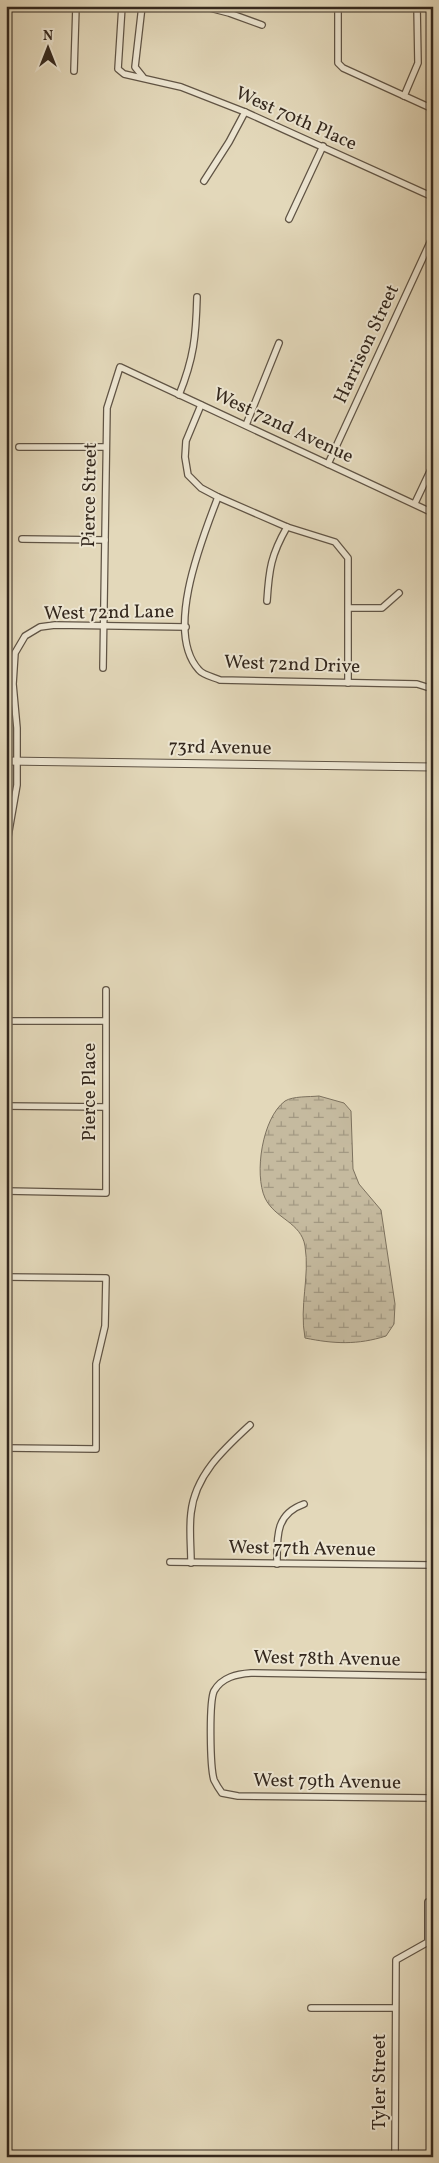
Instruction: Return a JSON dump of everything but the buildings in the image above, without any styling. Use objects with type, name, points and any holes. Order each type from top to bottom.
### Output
[{"type":"street","points":[[74,71],[76,6]]},
{"type":"street","name":"West 70th Place","points":[[122,6],[118,69],[124,74],[181,87],[245,112],[433,197]]},
{"type":"street","points":[[142,6],[135,67],[143,77]]},
{"type":"street","points":[[202,6],[229,12],[262,25]]},
{"type":"street","points":[[338,6],[338,63],[343,68],[433,109]]},
{"type":"street","points":[[404,96],[418,64],[417,6]]},
{"type":"street","points":[[204,181],[229,142],[245,112]]},
{"type":"street","points":[[289,219],[323,146]]},
{"type":"street","name":"Harrison Street","points":[[328,464],[433,236]]},
{"type":"street","points":[[179,395],[191,366],[196,342],[197,297]]},
{"type":"street","points":[[246,425],[280,343]]},
{"type":"street","name":"West 72nd Avenue","points":[[120,367],[433,513]]},
{"type":"street","name":"Pierce Street","points":[[103,668],[107,408],[113,383],[120,367]]},
{"type":"street","points":[[201,405],[186,441],[185,456],[188,475],[201,488],[218,497],[287,527],[335,542],[348,558],[348,683]]},
{"type":"street","points":[[19,447],[106,447]]},
{"type":"street","points":[[415,503],[433,464]]},
{"type":"street","name":"West 72nd Drive","points":[[218,497],[194,561],[188,587],[186,627],[188,654],[200,672],[220,680],[417,684],[433,689]]},
{"type":"street","points":[[267,601],[269,573],[275,548],[287,527]]},
{"type":"street","points":[[22,539],[105,540]]},
{"type":"street","points":[[349,608],[382,608],[399,593]]},
{"type":"street","name":"West 72nd Lane","points":[[17,761],[12,684],[15,653],[25,636],[40,627],[186,627]]},
{"type":"street","name":"73rd Avenue","points":[[6,761],[433,767]]},
{"type":"street","points":[[6,848],[9,818],[17,793],[17,761]]},
{"type":"street","name":"Pierce Place","points":[[6,1192],[106,1192],[104,1021],[106,990]]},
{"type":"street","points":[[6,1020],[104,1021]]},
{"type":"street","points":[[6,1106],[105,1107]]},
{"type":"street","points":[[6,1277],[106,1278],[106,1326],[96,1364],[96,1449],[6,1448]]},
{"type":"street","points":[[191,1563],[191,1512],[198,1488],[220,1452],[250,1425]]},
{"type":"street","points":[[277,1564],[278,1534],[282,1520],[290,1509],[304,1504]]},
{"type":"street","name":"West 77th Avenue","points":[[170,1562],[433,1565]]},
{"type":"street","name":"West 78th Avenue","points":[[222,1793],[214,1780],[211,1759],[214,1692],[223,1681],[234,1675],[251,1673],[433,1676]]},
{"type":"street","name":"West 79th Avenue","points":[[222,1793],[238,1796],[433,1798]]},
{"type":"street","name":"Tyler Street","points":[[395,2157],[396,1960],[428,1942],[428,1902]]},
{"type":"street","points":[[311,2008],[395,2008]]},
{"type":"green space","points":[[319,1096],[344,1103],[351,1111],[353,1169],[359,1184],[381,1210],[395,1304],[394,1324],[386,1336],[376,1339],[346,1343],[305,1338],[303,1314],[306,1258],[303,1238],[293,1226],[269,1205],[262,1188],[260,1161],[262,1147],[271,1120],[277,1109],[288,1099]]}]
